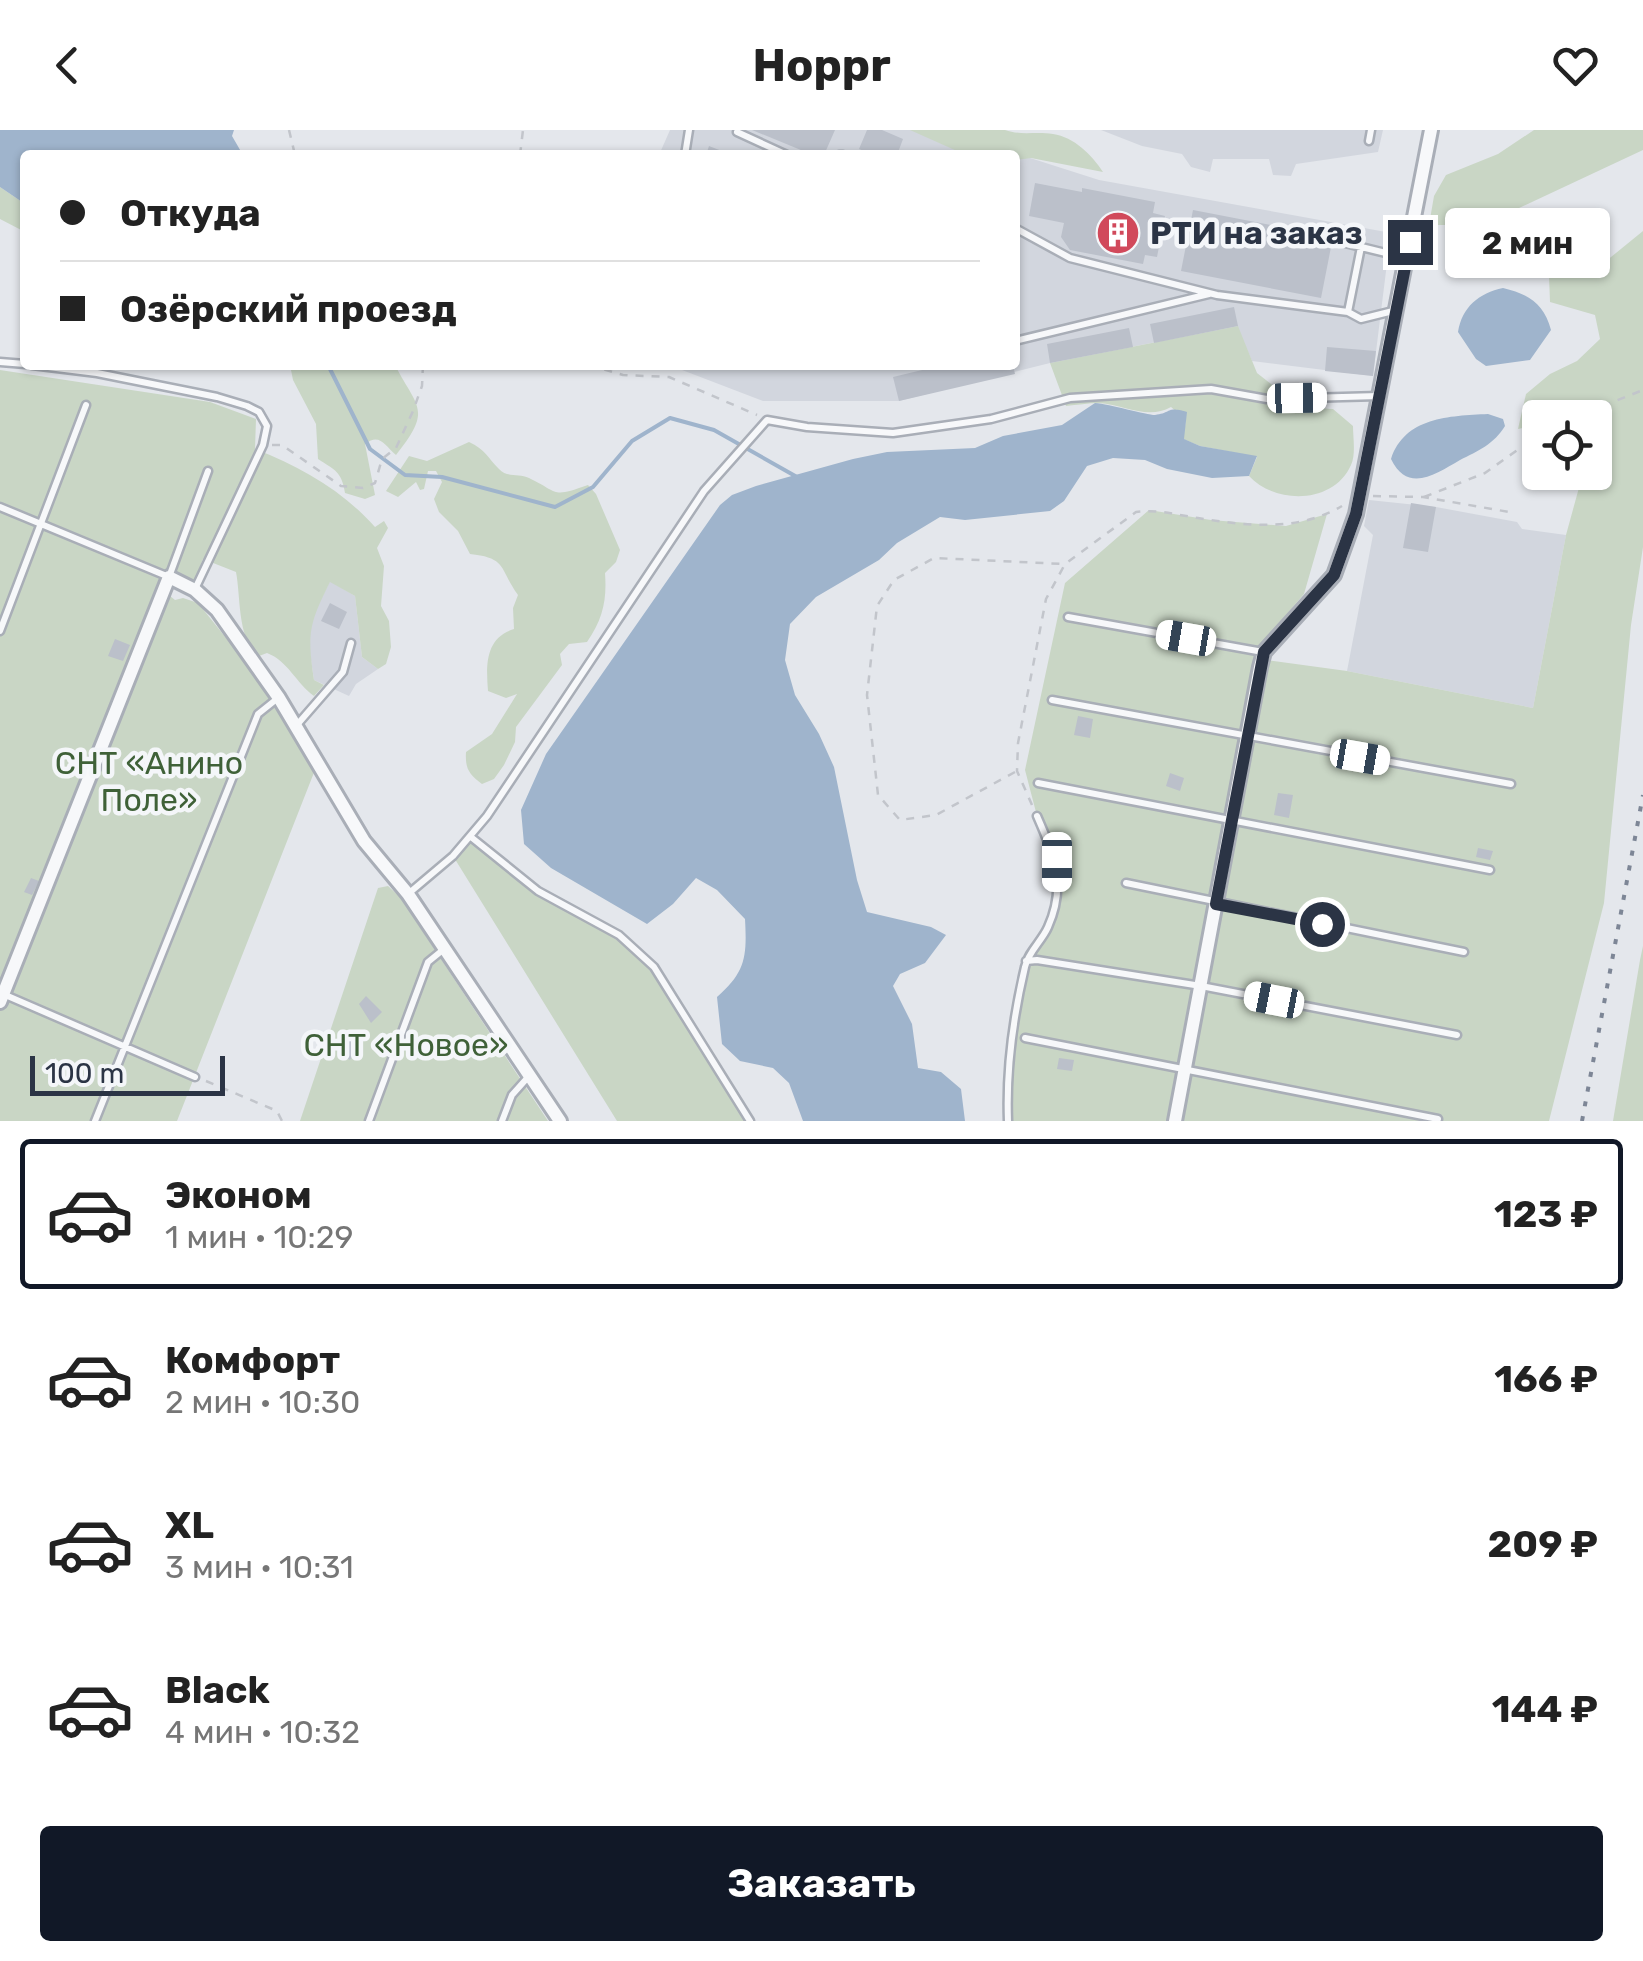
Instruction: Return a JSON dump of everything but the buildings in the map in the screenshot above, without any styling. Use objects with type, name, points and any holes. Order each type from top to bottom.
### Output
[{"type":"street","points":[[1175,1121],[1264,652],[1334,575],[1356,514],[1431,130]]},
{"type":"street","points":[[1,996],[169,577],[195,590],[216,610],[279,698],[364,841],[408,894],[560,1121]]},
{"type":"lane","points":[[1369,140],[1371,130]]},
{"type":"lane","points":[[737,132],[777,150]]},
{"type":"lane","points":[[1020,231],[1070,258],[1211,293],[1348,312],[1361,319],[1397,310]]},
{"type":"lane","points":[[1345,243],[1407,258]]},
{"type":"lane","points":[[1348,312],[1360,246]]},
{"type":"lane","points":[[1020,340],[1211,293]]},
{"type":"lane","points":[[72,370],[248,406],[258,412],[267,426],[263,445],[195,590]]},
{"type":"lane","points":[[408,894],[471,836],[602,649],[704,491],[767,420],[806,428],[893,433],[992,419],[1070,398],[1210,389],[1267,398],[1380,396]]},
{"type":"lane","points":[[0,632],[86,405]]},
{"type":"lane","points":[[0,507],[169,577],[208,472]]},
{"type":"lane","points":[[1068,617],[1264,652]]},
{"type":"lane","points":[[296,726],[344,672],[350,643]]},
{"type":"lane","points":[[96,1121],[258,714],[279,698]]},
{"type":"lane","points":[[1052,700],[1510,784]]},
{"type":"lane","points":[[1038,783],[1490,870]]},
{"type":"lane","points":[[1008,1121],[1006,1072],[1026,961],[1048,928],[1057,898],[1057,862],[1037,816]]},
{"type":"lane","points":[[471,836],[538,891],[620,935],[654,968],[750,1121]]},
{"type":"lane","points":[[1126,884],[1464,952]]},
{"type":"lane","points":[[369,1121],[428,962],[444,948]]},
{"type":"lane","points":[[1026,961],[1201,986],[1457,1035]]},
{"type":"lane","points":[[1,996],[195,1077]]},
{"type":"lane","points":[[1025,1038],[1438,1119]]},
{"type":"lane","points":[[502,1121],[512,1095],[530,1075]]},
{"type":"path","points":[[263,445],[282,445],[341,486],[363,488],[375,484],[382,459],[396,448],[413,411],[423,370]]},
{"type":"path","points":[[608,370],[669,377],[767,420]]},
{"type":"path","points":[[1612,403],[1643,390]]},
{"type":"path","points":[[1423,498],[1485,473],[1522,447]]},
{"type":"path","points":[[1037,816],[1017,772],[1018,742],[1046,599],[1065,564],[1136,512],[1149,510],[1286,526],[1327,514],[1360,496],[1423,498],[1515,514]]},
{"type":"path","points":[[1017,772],[936,816],[900,820],[878,795],[867,696],[877,606],[894,580],[934,558],[1065,564]]},
{"type":"path","points":[[195,1077],[277,1111],[282,1121]]},
{"type":"shaded area","points":[[670,130],[942,130],[1005,150],[661,150]]},
{"type":"shaded area","points":[[1101,130],[1383,130],[1378,152],[1296,164],[1291,176],[1273,175],[1269,159],[1213,159],[1210,172],[1191,167],[1182,154],[1142,146]]},
{"type":"shaded area","points":[[1020,155],[1099,180],[1386,232],[1389,247],[1373,376],[1252,361],[1237,326],[1050,363],[899,401],[763,401],[682,370],[1020,370]]},
{"type":"shaded area","points":[[1369,500],[1436,507],[1517,522],[1522,529],[1566,535],[1533,708],[1347,671],[1373,535],[1364,526]]},
{"type":"shaded area","points":[[330,581],[355,596],[362,657],[378,669],[356,684],[349,696],[314,680],[308,640],[312,618]]},
{"type":"green space","points":[[910,130],[1053,134],[1082,148],[1103,172],[1031,158],[1020,159],[1020,150],[955,150]]},
{"type":"green space","points":[[1534,130],[1643,130],[1643,150],[1474,225],[1429,225],[1434,196],[1446,175],[1498,154]]},
{"type":"green space","points":[[0,187],[20,201],[20,229],[0,219]]},
{"type":"green space","points":[[1643,231],[1643,547],[1631,625],[1604,903],[1549,1121],[1008,1121],[1006,1072],[1026,961],[1048,928],[1057,897],[1057,862],[1037,816],[1025,770],[1065,583],[1149,510],[1286,526],[1327,514],[1304,594],[1255,651],[1266,660],[1347,671],[1533,708],[1578,490],[1612,490],[1612,400],[1525,400],[1526,394],[1550,374],[1577,361],[1600,339],[1595,315],[1550,302],[1549,276],[1600,266]]},
{"type":"green space","points":[[1238,326],[1257,373],[1300,407],[1333,409],[1353,426],[1353,461],[1332,487],[1304,496],[1274,492],[1249,476],[1257,457],[1183,439],[1186,420],[1171,407],[1154,412],[1099,403],[1066,406],[1050,363]]},
{"type":"green space","points":[[0,370],[210,402],[256,419],[255,449],[320,481],[375,527],[384,521],[388,528],[377,548],[384,566],[381,606],[389,621],[391,647],[386,664],[378,669],[362,657],[355,596],[330,582],[312,629],[314,680],[324,685],[314,696],[281,661],[267,653],[259,656],[252,649],[243,629],[236,572],[203,559],[194,582],[0,502]]},
{"type":"green space","points":[[291,370],[398,370],[415,400],[418,418],[396,455],[378,440],[365,444],[375,495],[365,499],[345,493],[337,472],[318,459],[316,424]]},
{"type":"green space","points":[[469,442],[502,472],[525,477],[556,492],[588,485],[596,494],[620,550],[616,562],[605,573],[603,609],[592,634],[587,642],[569,644],[560,654],[562,665],[516,727],[515,742],[504,765],[494,779],[482,784],[469,771],[466,752],[492,734],[517,694],[506,698],[488,691],[487,672],[489,654],[497,639],[514,629],[513,608],[518,595],[501,566],[491,558],[470,554],[458,531],[439,512],[434,499],[442,482],[436,471],[428,471],[424,489],[420,490],[416,482],[398,497],[386,491],[409,456],[427,461]]},
{"type":"green space","name":"СНТ «Анино Поле»","points":[[0,512],[160,578],[159,587],[175,600],[183,598],[198,603],[271,694],[315,770],[177,1121],[0,1121]]},
{"type":"green space","points":[[471,837],[538,891],[619,935],[654,967],[750,1121],[617,1121],[453,856]]},
{"type":"green space","name":"СНТ «Новое»","points":[[388,886],[400,897],[548,1121],[300,1121],[378,888]]},
{"type":"green space","points":[[1643,946],[1643,1121],[1613,1121],[1640,960]]},
{"type":"water","points":[[0,130],[234,130],[232,136],[240,150],[20,150],[20,201],[0,187]]},
{"type":"water","points":[[1503,288],[1534,302],[1551,330],[1530,360],[1486,366],[1476,359],[1458,332],[1463,315],[1473,302]]},
{"type":"water","points":[[1095,403],[1155,415],[1172,410],[1187,412],[1184,439],[1200,446],[1257,456],[1249,476],[1212,478],[1145,460],[1113,458],[1087,466],[1064,501],[1050,511],[965,520],[940,517],[897,543],[879,560],[816,597],[790,624],[785,660],[795,695],[834,767],[867,912],[931,927],[946,935],[925,963],[900,974],[893,986],[912,1024],[918,1068],[941,1072],[961,1089],[965,1121],[803,1121],[789,1083],[773,1068],[740,1061],[722,1044],[717,997],[743,962],[745,919],[717,890],[696,878],[673,904],[647,924],[551,868],[524,844],[521,810],[546,754],[720,505],[732,495],[887,452],[975,448],[1003,436],[1062,425]]},
{"type":"water","points":[[1488,414],[1503,419],[1505,426],[1496,438],[1432,475],[1406,476],[1391,459],[1398,445],[1418,427],[1444,418]]},
{"type":"waterway","points":[[330,370],[370,449],[405,475],[442,477],[555,507],[593,487],[632,441],[670,418],[714,430],[797,477]]},
{"type":"railway","points":[[1582,1121],[1643,795]]},
{"type":"place","name":"РТИ на заказ","points":[[1118,233]]},
{"type":"route","points":[[1322,924],[1216,904],[1264,652],[1334,575],[1356,514],[1410,242]]}]
